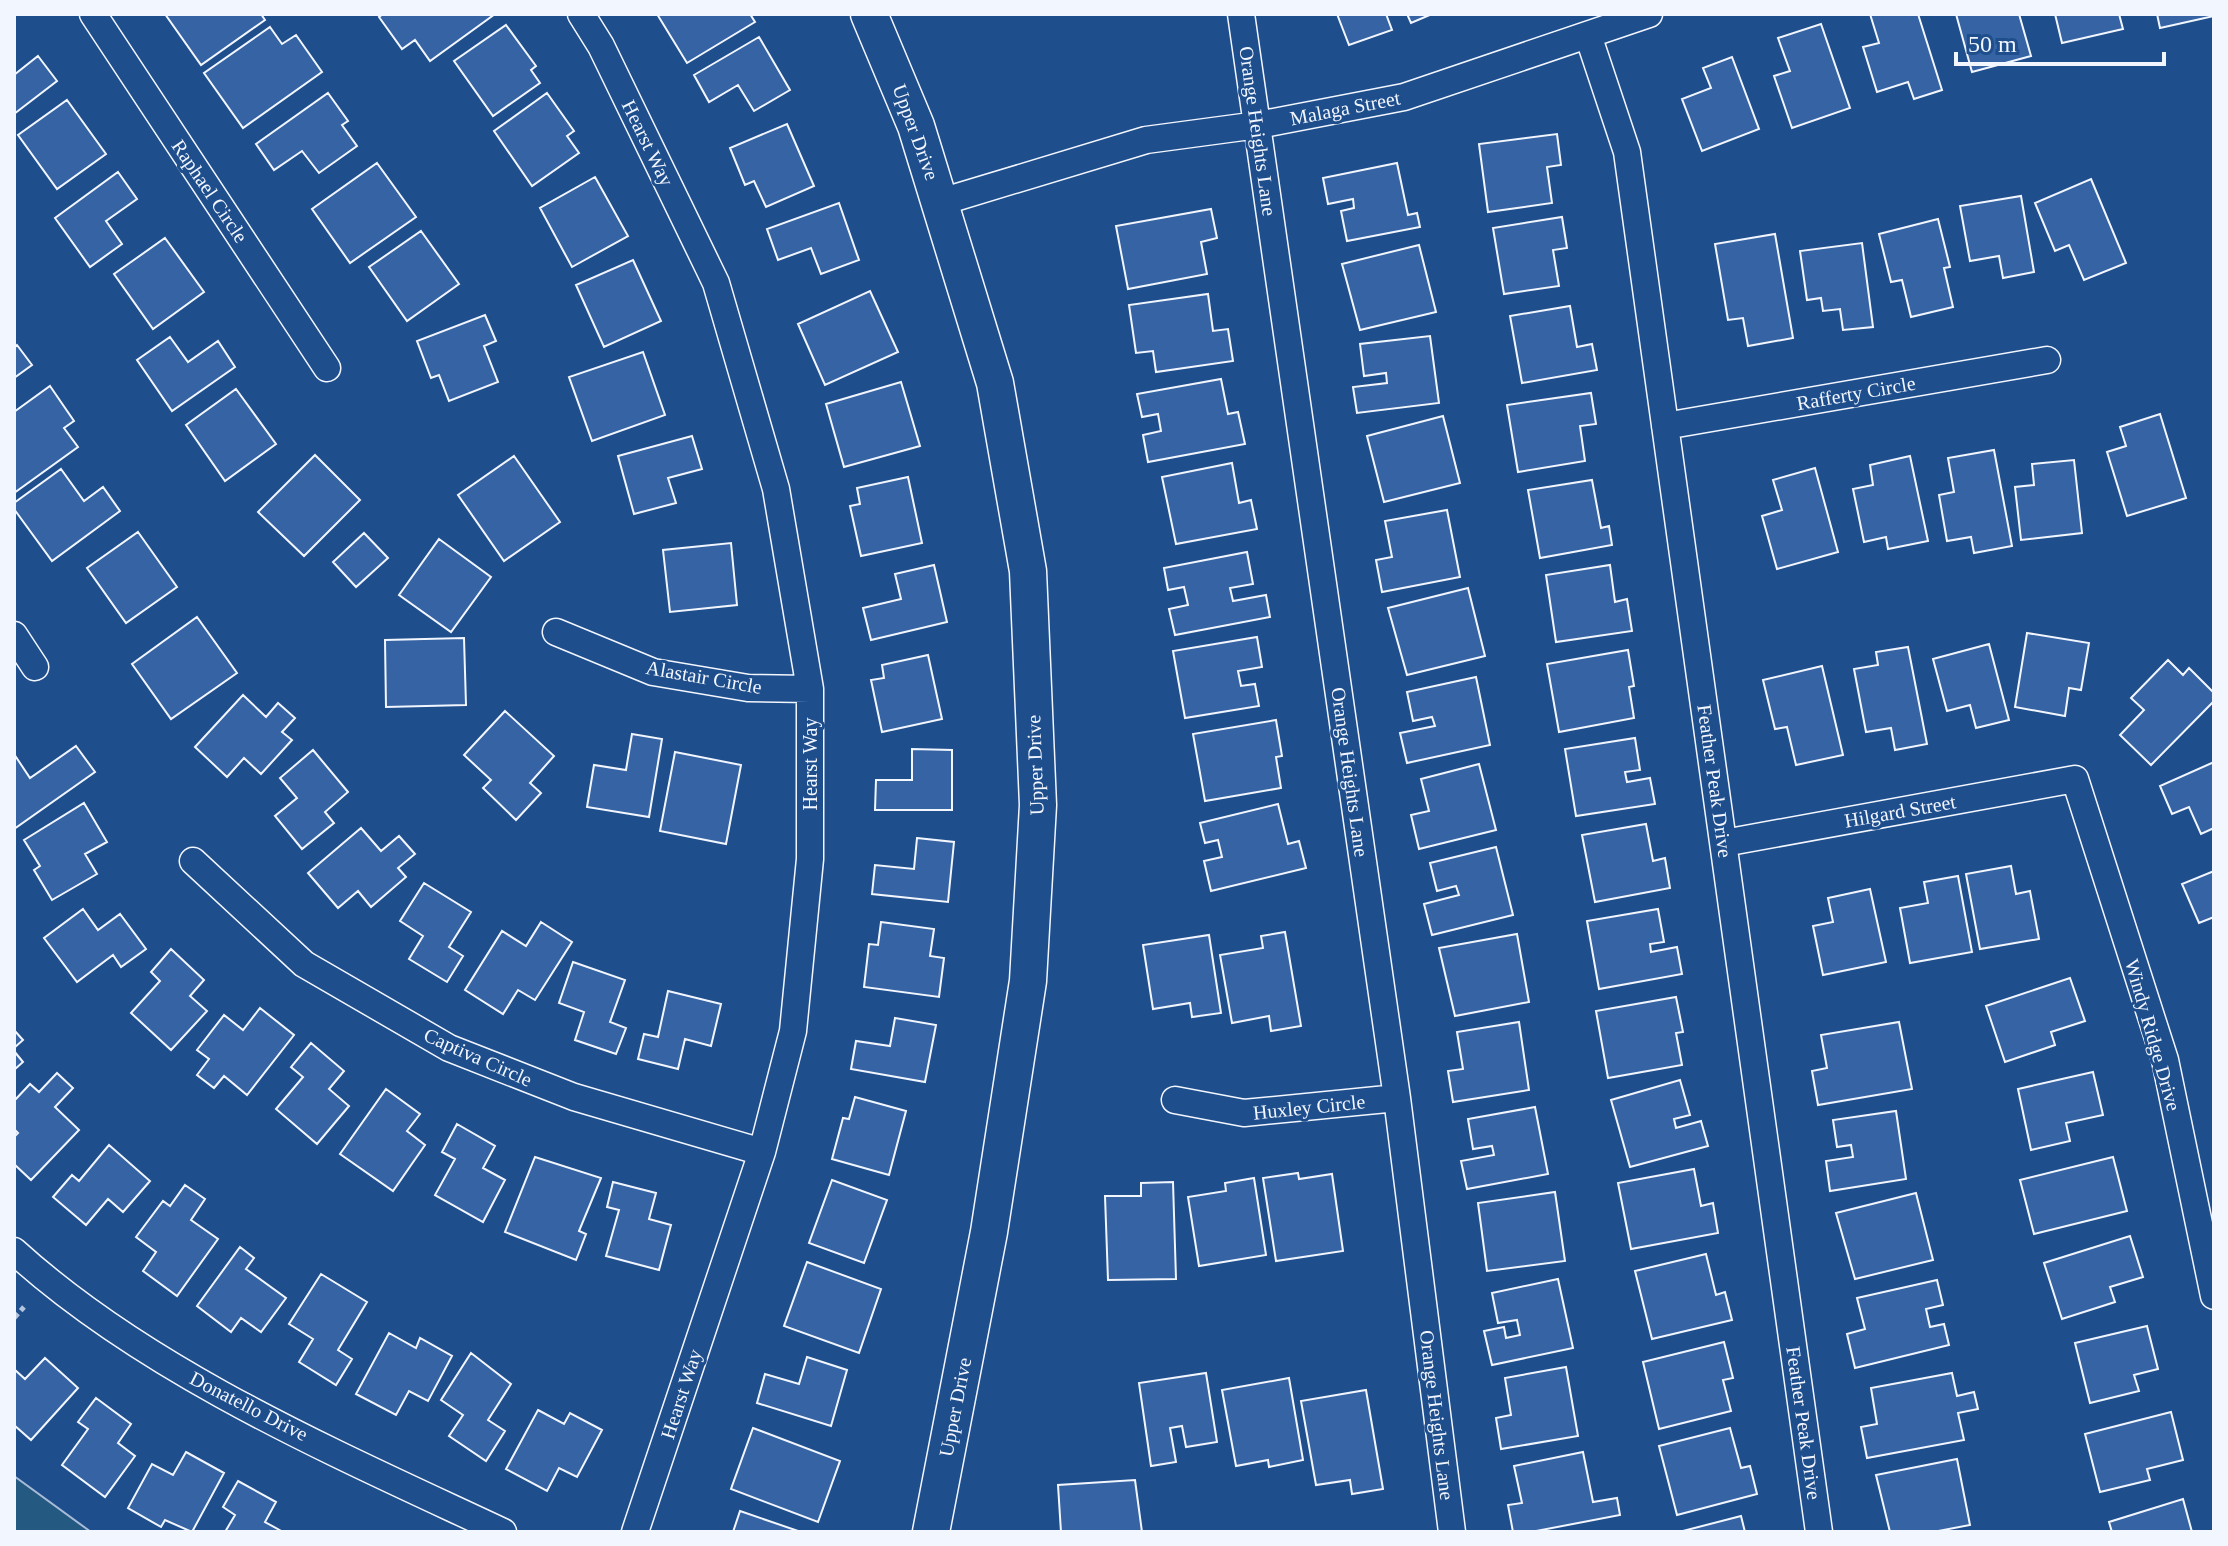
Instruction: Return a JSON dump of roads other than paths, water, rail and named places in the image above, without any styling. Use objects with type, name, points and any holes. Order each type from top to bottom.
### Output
[{"type":"main road","name":"Upper Drive","points":[[869,14],[916,126],[995,383],[1028,571],[1038,805],[1028,981],[989,1232],[931,1532]]},
{"type":"street","name":"Raphael Circle","points":[[93,14],[327,368]]},
{"type":"street","name":"Hearst Way","points":[[581,14],[601,46],[716,283],[776,489],[810,689],[810,859],[793,1031],[762,1152],[635,1532]]},
{"type":"street","name":"Orange Heights Lane","points":[[1241,14],[1397,1098],[1452,1532]]},
{"type":"street","name":"Malaga Street","points":[[941,202],[1146,140],[1258,125],[1404,97],[1649,14]]},
{"type":"street","name":"Feather Peak Drive","points":[[1588,35],[1627,152],[1819,1532]]},
{"type":"street","name":"Rafferty Circle","points":[[1665,426],[2047,360]]},
{"type":"street","name":"Alastair Circle","points":[[556,632],[653,672],[748,688],[810,689]]},
{"type":"street","points":[[14,635],[35,667]]},
{"type":"street","name":"Hilgard Street","points":[[1724,843],[2075,779]]},
{"type":"street","name":"Windy Ridge Drive","points":[[2075,779],[2165,1060],[2214,1296]]},
{"type":"street","name":"Captiva Circle","points":[[193,861],[304,964],[449,1048],[574,1097],[762,1152]]},
{"type":"street","name":"Huxley Circle","points":[[1175,1100],[1244,1113],[1397,1098]]},
{"type":"street","name":"Donatello Drive","points":[[14,1251],[48,1282],[194,1380],[503,1532]]}]
